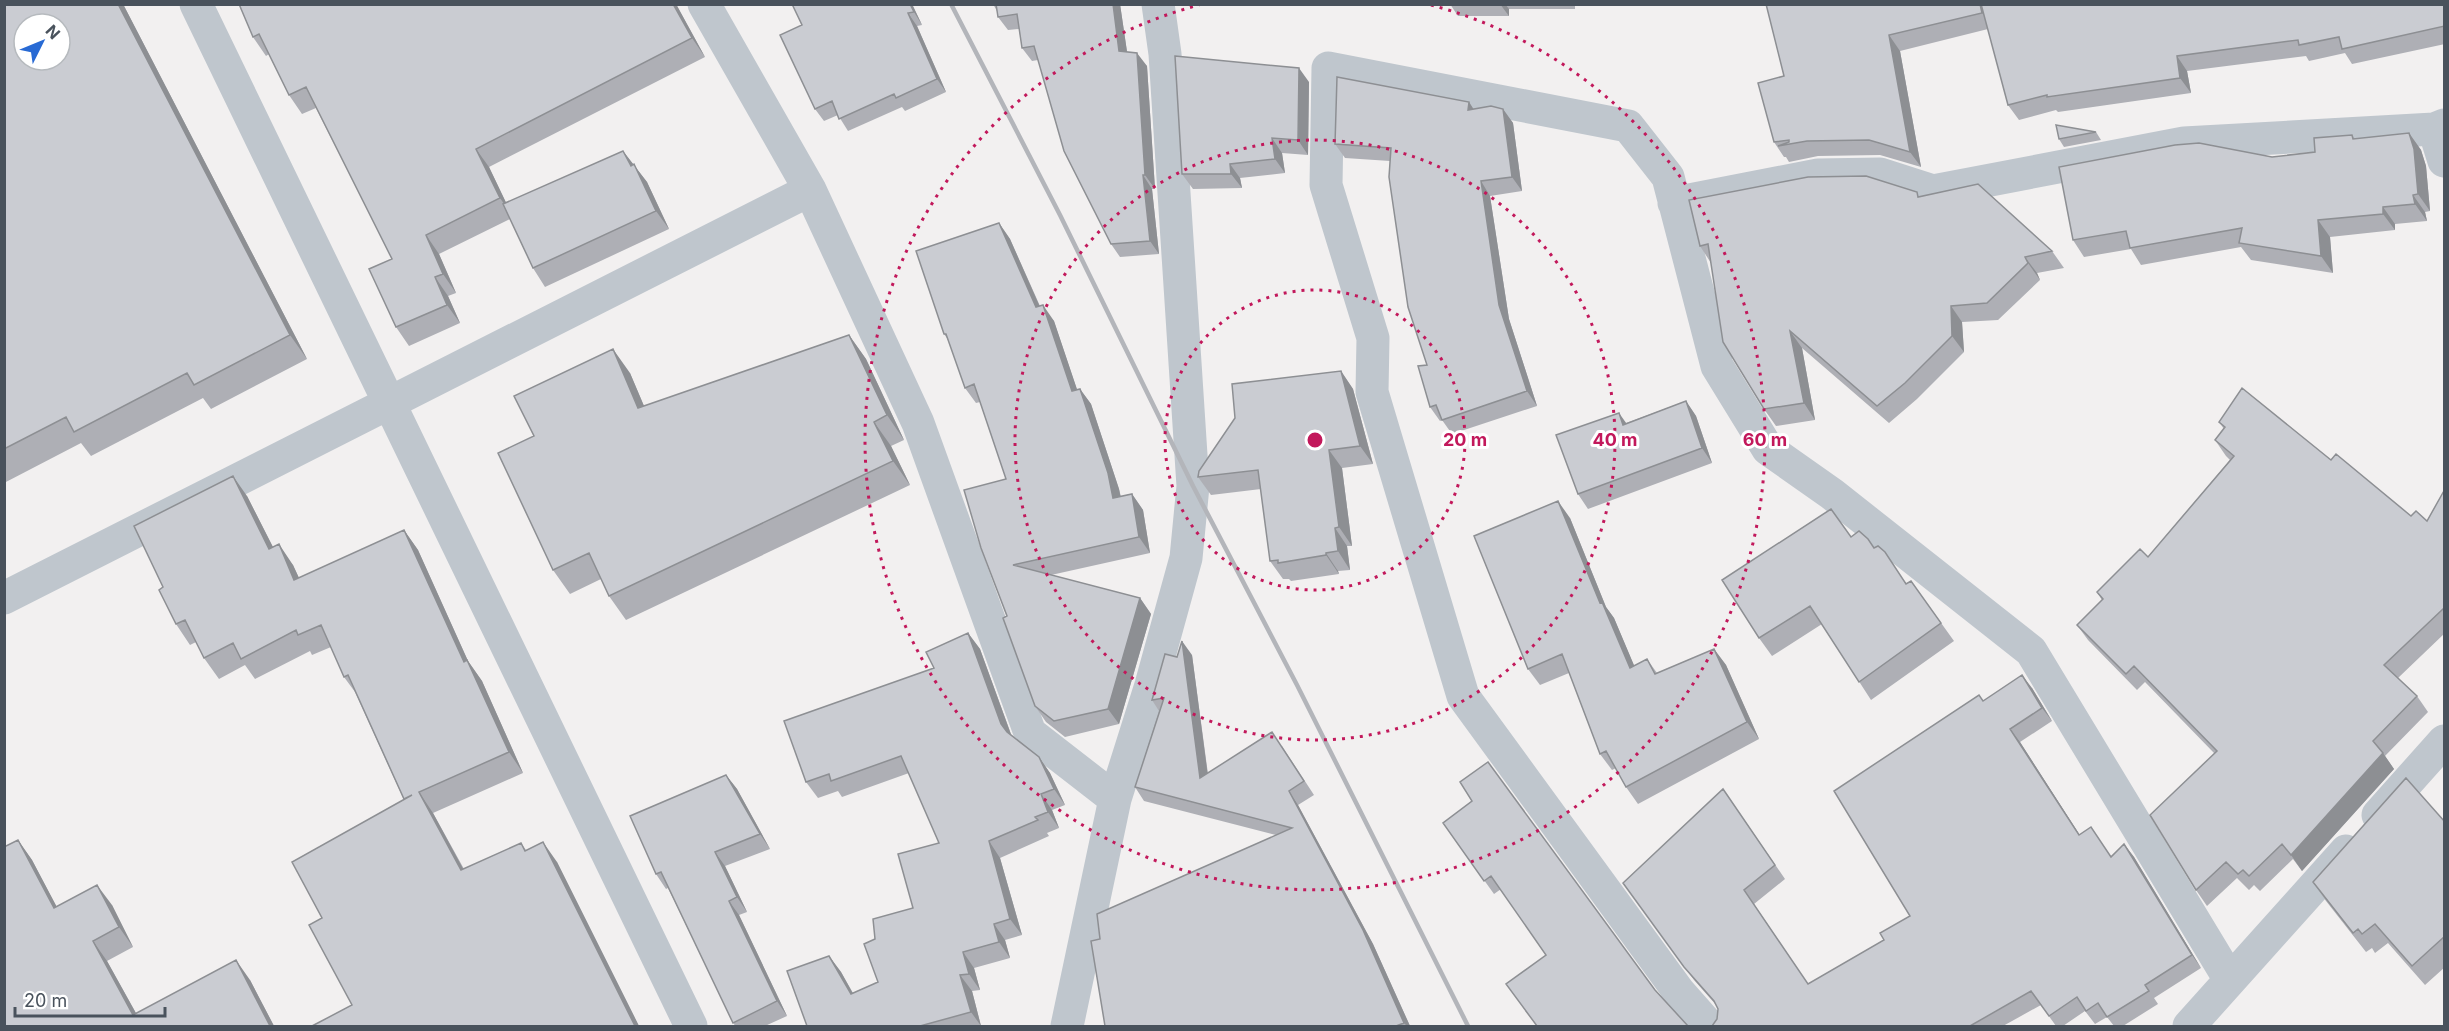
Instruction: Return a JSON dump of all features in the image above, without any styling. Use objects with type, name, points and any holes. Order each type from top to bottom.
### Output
[{"type":"street","points":[[196,4],[691,1026]]},
{"type":"street","points":[[704,4],[810,190],[918,423],[1030,734],[1115,799]]},
{"type":"street","points":[[1067,1026],[1115,799],[1151,685],[1186,558],[1193,486],[1165,54],[1158,4]]},
{"type":"street","points":[[1709,1026],[1679,992],[1463,696],[1372,392],[1373,338],[1326,185],[1328,68],[1628,126],[1668,177],[1717,366],[1768,449],[1832,494],[2031,651],[2230,980]]},
{"type":"street","points":[[1674,202],[1818,175],[1880,174],[1933,191],[2184,142],[2439,127],[2445,161]]},
{"type":"street","points":[[4,598],[810,190]]},
{"type":"street","points":[[2189,1026],[2445,741]]},
{"type":"building","points":[[4,4],[118,4],[290,335],[194,385],[187,373],[74,432],[66,417],[4,449]]},
{"type":"building","points":[[239,4],[673,4],[692,38],[476,149],[500,198],[426,235],[443,274],[435,277],[447,305],[396,327],[369,269],[392,259],[306,87],[289,95],[259,34],[253,37]]},
{"type":"building","points":[[792,4],[910,4],[914,12],[908,13],[937,79],[896,98],[894,94],[839,119],[832,101],[815,109],[780,35],[802,25]]},
{"type":"building","points":[[996,4],[1113,4],[1119,51],[1137,53],[1145,175],[1143,175],[1150,241],[1111,244],[1064,151],[1034,46],[1022,48],[1017,14],[998,17]]},
{"type":"building","points":[[1766,4],[1980,4],[1982,13],[1889,35],[1910,152],[1869,140],[1807,141],[1778,146],[1789,140],[1774,142],[1758,83],[1784,76]]},
{"type":"building","points":[[1981,4],[2445,4],[2445,26],[2342,49],[2339,37],[2299,45],[2298,40],[2177,56],[2180,78],[2047,97],[2047,95],[2008,105]]},
{"type":"building","points":[[1175,56],[1299,68],[1298,140],[1272,138],[1275,159],[1230,164],[1231,174],[1182,174]]},
{"type":"building","points":[[1337,77],[1469,102],[1468,110],[1491,106],[1503,109],[1512,177],[1481,181],[1499,305],[1527,391],[1442,420],[1436,405],[1430,407],[1418,366],[1427,365],[1408,307],[1389,177],[1391,148],[1335,144]]},
{"type":"building","points":[[2056,125],[2096,132],[2059,139]]},
{"type":"building","points":[[2409,133],[2414,149],[2418,194],[2413,195],[2415,204],[2383,207],[2383,214],[2318,220],[2321,256],[2239,243],[2242,228],[2130,248],[2126,231],[2073,240],[2059,167],[2175,145],[2199,143],[2272,157],[2315,152],[2314,138],[2352,135],[2353,139]]},
{"type":"building","points":[[623,151],[631,166],[634,164],[656,211],[533,268],[503,204]]},
{"type":"building","points":[[1866,176],[1917,192],[1918,197],[1978,184],[2052,251],[2025,257],[2028,263],[1987,303],[1951,306],[1952,336],[1905,383],[1877,406],[1790,331],[1804,403],[1764,409],[1723,342],[1708,244],[1700,246],[1689,200],[1808,177]]},
{"type":"building","points":[[999,223],[1036,307],[1043,305],[1072,391],[1080,389],[1108,473],[1113,498],[1132,494],[1139,537],[1013,565],[1140,598],[1108,709],[1054,721],[1035,706],[1003,618],[1007,616],[981,548],[964,490],[1006,479],[974,384],[965,388],[916,251]]},
{"type":"building","points":[[849,335],[887,415],[874,422],[893,461],[609,596],[589,553],[553,570],[498,453],[534,436],[514,396],[613,349],[638,408]]},
{"type":"building","points":[[1341,371],[1360,446],[1329,450],[1339,527],[1335,528],[1338,551],[1278,563],[1278,560],[1270,561],[1258,470],[1198,477],[1199,471],[1235,418],[1232,384]]},
{"type":"building","points":[[2242,388],[2331,460],[2336,454],[2411,516],[2416,511],[2427,521],[2445,489],[2445,609],[2384,665],[2417,696],[2373,741],[2383,753],[2291,855],[2282,844],[2249,876],[2243,870],[2238,874],[2226,862],[2196,890],[2150,815],[2217,751],[2134,666],[2126,674],[2077,625],[2103,599],[2097,592],[2140,549],[2148,557],[2234,456],[2215,440],[2225,427],[2219,422]]},
{"type":"building","points":[[1686,401],[1702,448],[1578,494],[1556,435],[1619,413],[1623,425]]},
{"type":"building","points":[[233,476],[269,549],[279,544],[294,580],[404,530],[464,662],[467,660],[509,752],[419,792],[461,870],[521,843],[525,851],[543,842],[635,1026],[312,1026],[352,1005],[309,925],[322,918],[292,862],[412,795],[404,799],[348,675],[344,677],[321,625],[298,635],[296,630],[241,659],[233,643],[204,658],[185,620],[176,624],[159,590],[163,587],[134,526]]},
{"type":"building","points":[[1558,501],[1600,603],[1602,602],[1630,668],[1647,659],[1655,674],[1714,649],[1747,722],[1626,787],[1606,751],[1600,754],[1562,654],[1528,669],[1474,536]]},
{"type":"building","points":[[1831,509],[1851,537],[1859,531],[1874,548],[1878,546],[1885,552],[1906,584],[1911,581],[1941,623],[1859,682],[1810,606],[1759,638],[1722,580]]},
{"type":"building","points":[[968,633],[1001,724],[1007,732],[1039,757],[1054,789],[1041,794],[1048,812],[1035,817],[1038,820],[989,841],[1010,919],[994,924],[999,942],[963,952],[969,974],[960,975],[971,1012],[920,1026],[807,1026],[787,971],[829,956],[851,994],[878,982],[864,944],[875,939],[873,919],[913,908],[898,854],[939,843],[901,756],[831,781],[829,774],[806,782],[784,721],[934,668],[926,652]]},
{"type":"building","points":[[1182,641],[1200,778],[1272,732],[1304,781],[1289,791],[1363,930],[1404,1023],[1396,1026],[1105,1026],[1091,941],[1100,939],[1097,914],[1292,828],[1135,787],[1164,698],[1152,700],[1165,654],[1177,657]]},
{"type":"building","points":[[2022,675],[2042,708],[2010,729],[2079,835],[2091,827],[2111,857],[2124,844],[2192,955],[2145,985],[2149,991],[2107,1017],[2098,1003],[2086,1011],[2077,997],[2049,1016],[2031,991],[1970,1026],[1712,1026],[1717,1019],[1718,1009],[1714,1001],[1684,967],[1623,883],[1723,789],[1775,865],[1744,890],[1808,984],[1884,940],[1880,933],[1910,916],[1834,791],[1979,695],[1983,701]]},
{"type":"building","points":[[1488,762],[1655,990],[1688,1026],[1537,1026],[1506,984],[1546,955],[1491,876],[1484,881],[1443,823],[1472,801],[1460,782]]},
{"type":"building","points":[[726,775],[760,834],[715,852],[737,897],[729,901],[777,1001],[733,1023],[661,872],[656,874],[630,816]]},
{"type":"building","points":[[2406,778],[2445,822],[2445,936],[2412,966],[2375,924],[2362,934],[2358,929],[2353,933],[2313,882]]},
{"type":"building","points":[[18,840],[54,908],[97,885],[119,927],[93,941],[133,1015],[236,960],[270,1026],[4,1026],[4,847]]},
{"type":"railway","points":[[951,4],[1060,215],[1193,486],[1297,685],[1468,1026]]}]
